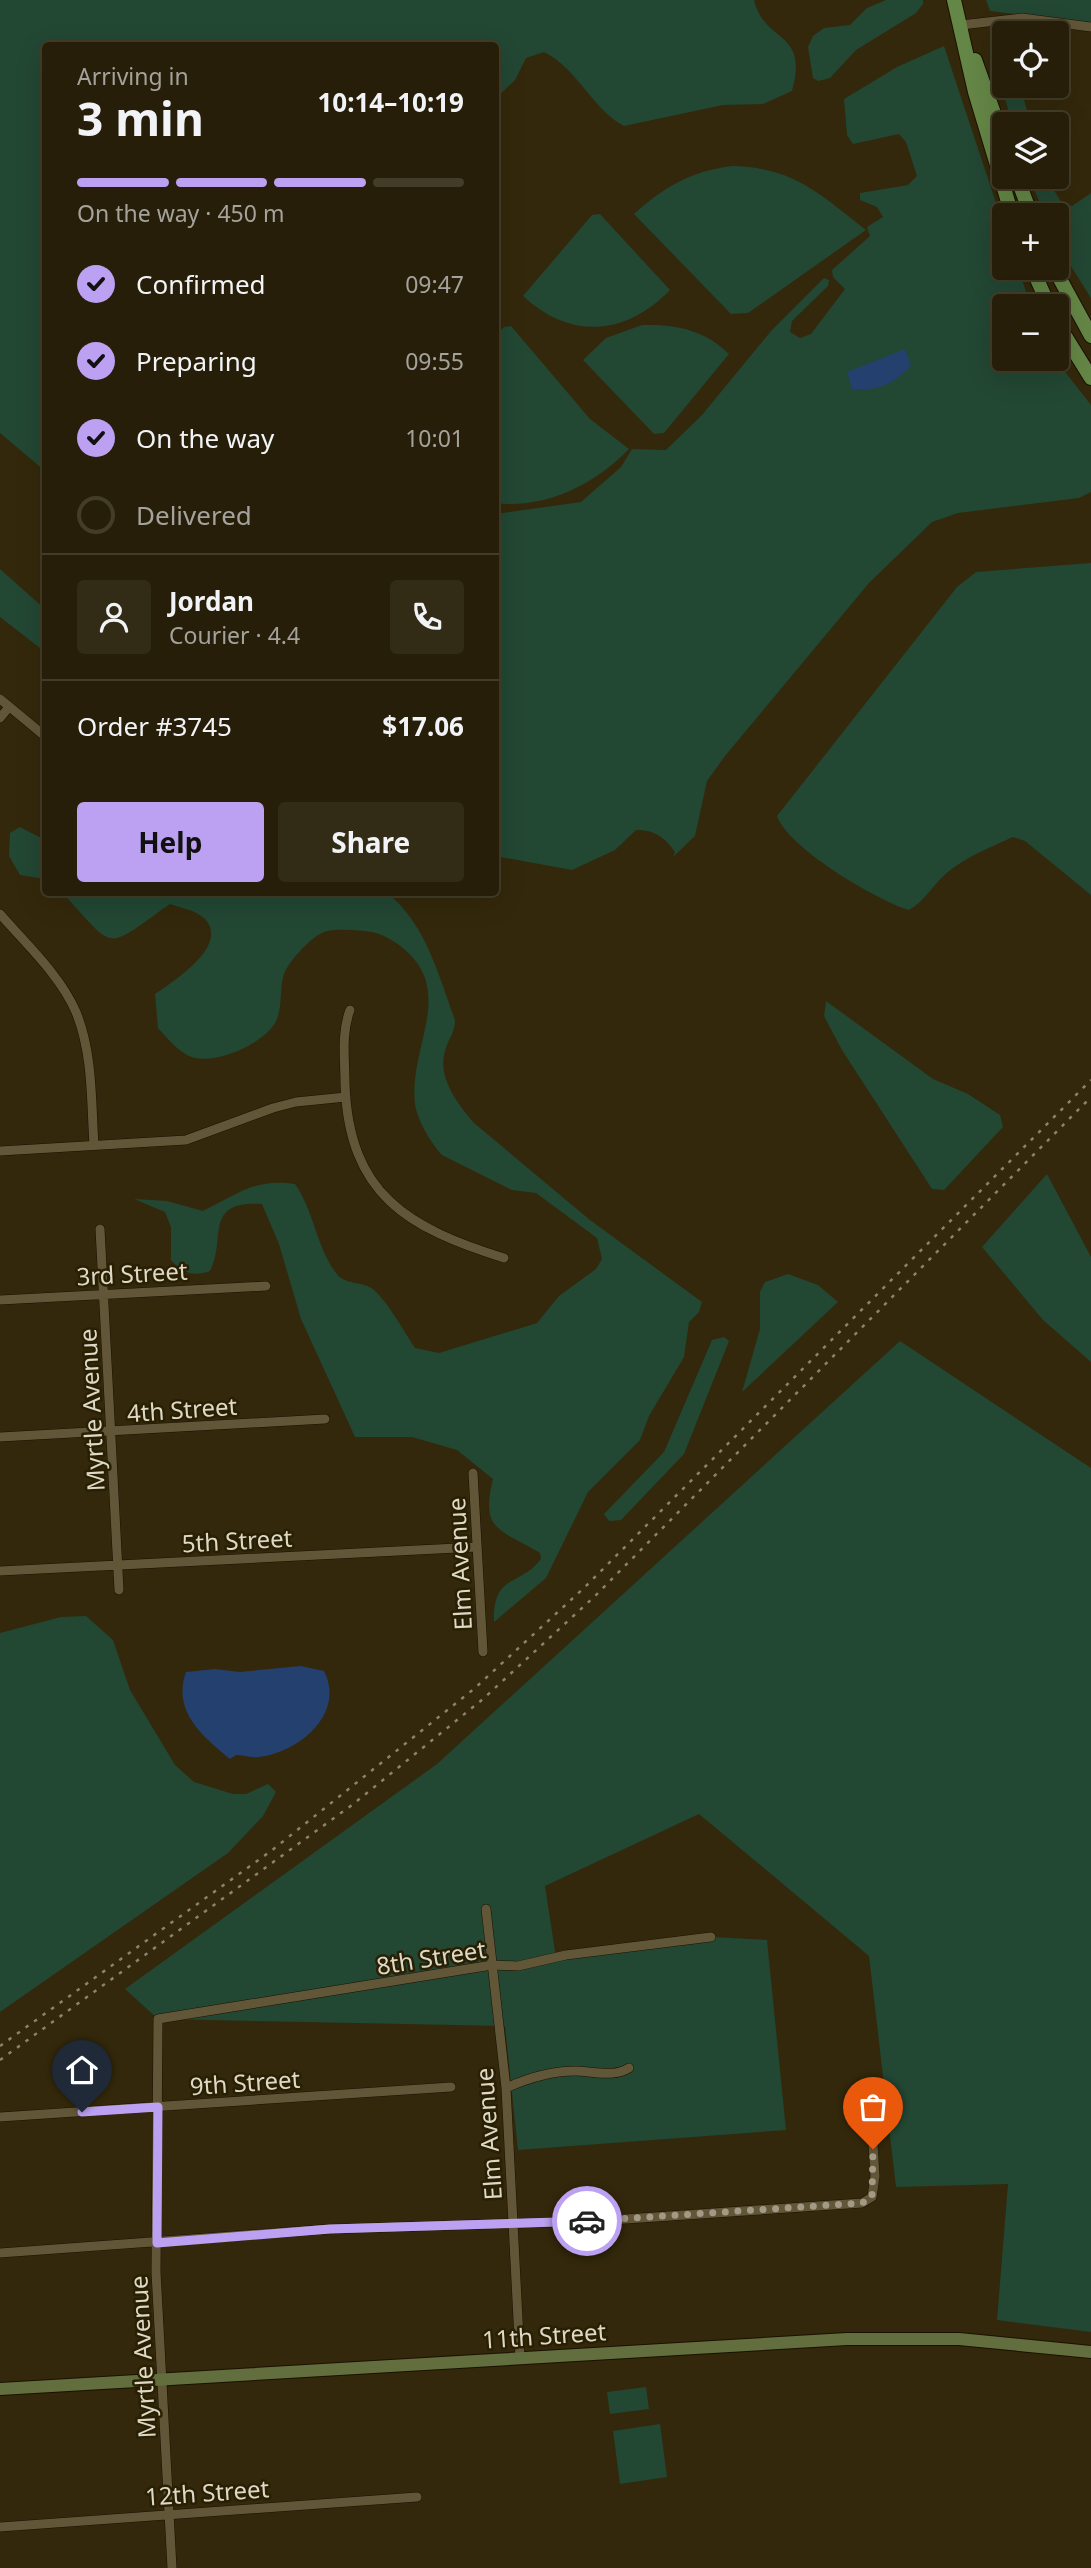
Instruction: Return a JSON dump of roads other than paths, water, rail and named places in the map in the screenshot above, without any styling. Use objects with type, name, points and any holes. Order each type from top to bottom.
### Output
[{"type":"main road","points":[[954,0],[975,92],[1008,203]]},
{"type":"main road","points":[[961,26],[993,112]]},
{"type":"main road","points":[[1061,280],[1091,335]]},
{"type":"main road","points":[[1069,342],[1091,378]]},
{"type":"main road","name":"11th Street","points":[[0,2389],[783,2342],[892,2338],[985,2341],[1091,2351]]},
{"type":"street","points":[[961,26],[1022,18],[1091,27]]},
{"type":"street","points":[[0,699],[42,734]]},
{"type":"street","points":[[0,718],[9,707]]},
{"type":"street","points":[[0,914],[41,961],[75,1010],[89,1057],[94,1145]]},
{"type":"street","points":[[350,1010],[344,1028],[346,1097],[356,1151],[368,1175],[384,1198],[419,1226],[504,1258]]},
{"type":"street","points":[[0,1152],[186,1140],[272,1108],[296,1102],[346,1097]]},
{"type":"street","name":"Myrtle Avenue","points":[[100,1229],[119,1590]]},
{"type":"street","name":"3rd Street","points":[[0,1300],[266,1286]]},
{"type":"street","name":"4th Street","points":[[0,1437],[111,1433],[325,1419]]},
{"type":"street","name":"Elm Avenue","points":[[473,1473],[483,1652]]},
{"type":"street","name":"5th Street","points":[[0,1572],[477,1547]]},
{"type":"street","name":"Elm Avenue","points":[[486,1909],[506,2088],[520,2358]]},
{"type":"street","name":"8th Street","points":[[158,2019],[492,1965],[519,1966],[566,1955],[711,1937]]},
{"type":"street","name":"Myrtle Avenue","points":[[158,2019],[157,2243],[161,2379],[172,2568]]},
{"type":"street","points":[[506,2088],[543,2075],[574,2071],[620,2074],[629,2068]]},
{"type":"street","name":"9th Street","points":[[0,2117],[451,2087]]},
{"type":"street","points":[[0,2253],[330,2229],[514,2224],[843,2207],[862,2203],[872,2197],[875,2176],[870,2096]]},
{"type":"street","name":"12th Street","points":[[0,2527],[417,2497]]},
{"type":"water","points":[[905,349],[911,366],[897,378],[877,388],[852,389],[847,372]]},
{"type":"water","points":[[301,1666],[324,1671],[329,1687],[329,1702],[314,1729],[288,1748],[273,1754],[255,1757],[236,1755],[230,1759],[200,1732],[186,1711],[183,1686],[186,1672],[215,1669],[240,1672]]},
{"type":"railway","points":[[0,2046],[271,1851],[475,1688],[585,1587],[1091,1080]]},
{"type":"railway","points":[[0,2060],[352,1805],[483,1699],[594,1597],[1091,1097]]}]
